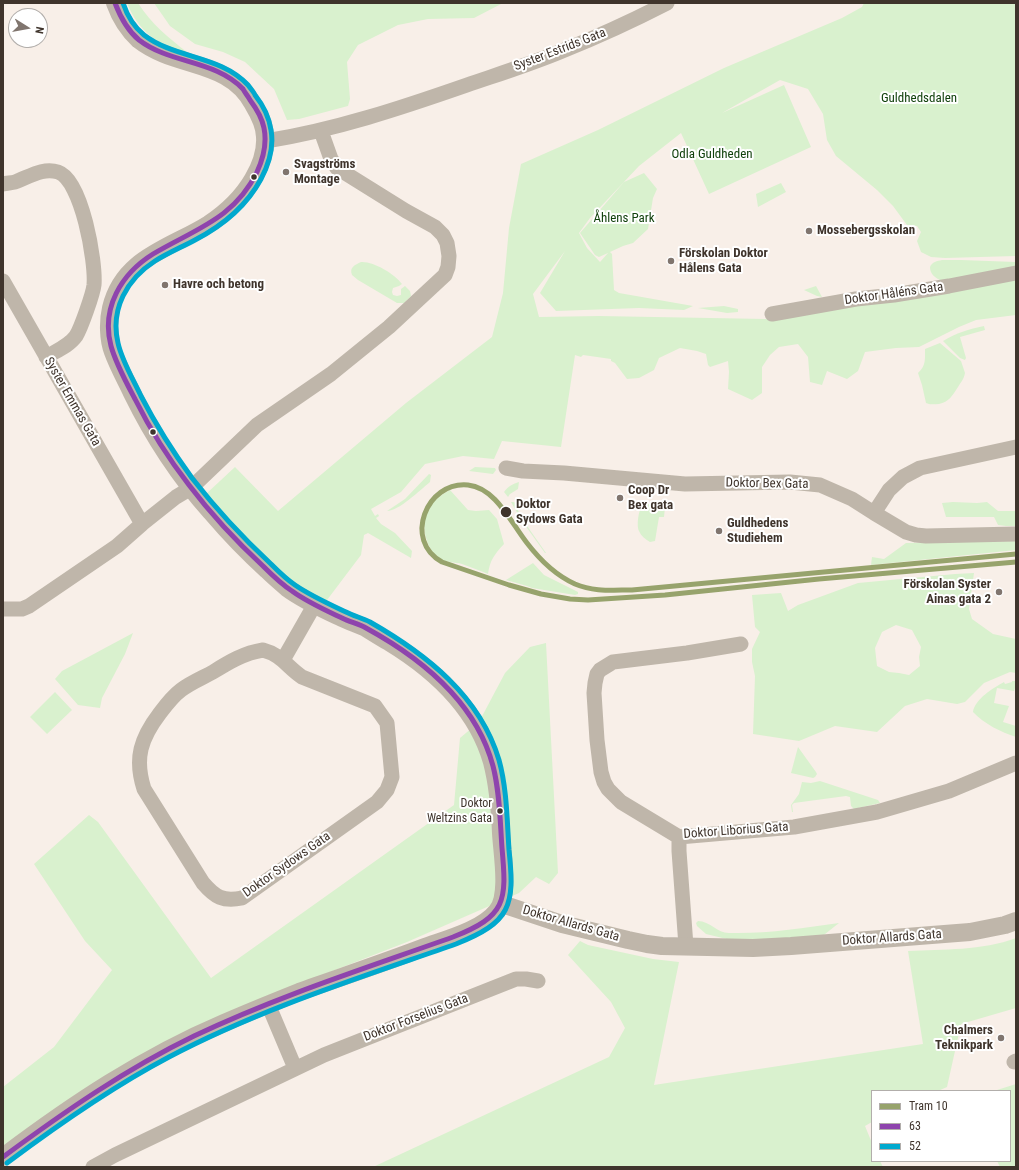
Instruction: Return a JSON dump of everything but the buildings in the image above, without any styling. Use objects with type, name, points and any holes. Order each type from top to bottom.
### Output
[{"type":"street","points":[[3,1158],[67,1111],[122,1075],[192,1037],[268,1004],[416,951],[473,928],[497,912],[502,904],[504,890],[496,782],[491,759],[475,722],[462,702],[422,665],[401,650],[366,628],[315,604],[286,587],[258,562],[212,513],[175,467],[135,398],[113,352],[110,341],[110,318],[112,303],[124,279],[130,271],[142,261],[207,225],[236,202],[243,195],[260,166],[266,141],[259,114],[247,93],[237,83],[222,74],[169,57],[150,47],[136,37],[126,26],[115,3]]},
{"type":"street","name":"Syster Estrids Gata","points":[[266,141],[321,131],[430,98],[560,52],[603,34],[666,3]]},
{"type":"street","points":[[3,609],[22,609],[29,606],[117,546],[176,497],[191,488],[258,425],[331,374],[389,327],[445,275],[448,267],[449,256],[447,243],[443,235],[435,227],[406,211],[337,168],[331,159],[321,131]]},
{"type":"street","points":[[3,184],[14,182],[44,171],[60,173],[70,182],[78,200],[89,234],[93,254],[94,286],[80,328],[71,342],[46,356]]},
{"type":"street","name":"Doktor Håléns Gata","points":[[772,314],[949,286],[1016,273]]},
{"type":"street","name":"Syster Emmas Gata","points":[[3,281],[142,524]]},
{"type":"street","points":[[874,513],[889,490],[903,477],[920,468],[1016,447]]},
{"type":"street","name":"Doktor Bex Gata","points":[[506,468],[523,471],[685,484],[754,482],[820,485],[852,499],[906,532],[916,535],[1016,534]]},
{"type":"street","points":[[283,660],[315,604]]},
{"type":"street","name":"Doktor Liborius Gata","points":[[741,644],[686,653],[613,662],[600,670],[597,674],[594,693],[596,732],[601,772],[604,782],[608,789],[620,802],[679,837],[794,827],[877,812],[949,791],[1016,763]]},
{"type":"street","name":"Doktor Sydows Gata","points":[[263,650],[270,652],[283,660],[296,673],[302,676],[375,706],[387,723],[392,777],[387,790],[377,802],[242,898],[234,900],[217,897],[203,883],[144,789],[140,777],[140,754],[145,737],[156,718],[168,702],[181,690],[240,656],[253,651],[263,650]]},
{"type":"street","points":[[679,837],[679,858],[686,946]]},
{"type":"street","name":"Doktor Allards Gata","points":[[502,904],[562,924],[628,940],[647,944],[686,946],[753,948],[899,938],[970,932],[1005,925],[1016,921]]},
{"type":"street","name":"Doktor Forselius Gata","points":[[93,1167],[295,1068],[348,1045],[516,979],[538,981]]},
{"type":"street","points":[[268,1004],[295,1068]]},
{"type":"green space","points":[[127,3],[138,3],[143,11],[167,36],[188,53],[168,47],[143,30]]},
{"type":"green space","points":[[154,3],[503,3],[474,18],[428,19],[398,25],[358,45],[347,62],[350,99],[348,106],[299,119],[287,120],[274,89],[245,62],[223,52],[195,44],[170,26]]},
{"type":"green space","name":"Guldhedsdalen","points":[[864,3],[1016,3],[1016,256],[945,258],[931,257],[921,252],[917,241],[921,232],[917,226],[907,225],[893,206],[877,190],[836,156],[827,140],[823,114],[808,89],[780,80],[722,113],[784,85],[811,147],[709,194],[681,133],[639,166],[590,218],[579,233],[587,248],[600,262],[608,253],[599,257],[595,255],[580,233],[624,182],[644,173],[657,189],[653,198],[648,229],[633,243],[610,252],[612,254],[614,290],[619,293],[693,306],[684,310],[639,308],[556,311],[540,293],[565,251],[533,294],[539,317],[599,316],[766,319],[804,314],[1016,278],[1016,315],[976,320],[919,347],[865,352],[858,371],[847,379],[827,371],[822,385],[810,382],[808,357],[798,344],[779,347],[770,355],[762,367],[762,393],[752,400],[728,389],[728,361],[710,367],[708,365],[706,354],[697,351],[680,348],[659,358],[654,370],[639,378],[627,379],[615,363],[611,361],[611,359],[583,355],[581,357],[575,355],[561,447],[502,441],[494,459],[463,456],[425,464],[401,492],[371,509],[375,516],[378,514],[379,516],[376,518],[381,524],[395,533],[412,551],[411,558],[368,533],[364,535],[361,555],[324,604],[280,578],[206,494],[235,467],[278,511],[406,403],[492,337],[503,293],[509,228],[521,164],[598,130],[724,68],[842,18],[862,7]]},
{"type":"green space","points":[[781,183],[786,192],[758,207],[756,194]]},
{"type":"green space","points":[[942,260],[1016,262],[1016,269],[942,281],[933,276],[930,267],[933,263]]},
{"type":"green space","points":[[361,262],[366,262],[377,266],[389,272],[399,280],[402,284],[393,288],[393,295],[401,295],[401,289],[405,286],[410,291],[411,296],[404,303],[397,303],[358,280],[352,275],[351,270]]},
{"type":"green space","points":[[816,286],[822,297],[804,290]]},
{"type":"green space","points":[[724,306],[738,309],[738,312],[727,313],[698,308]]},
{"type":"green space","points":[[984,326],[985,330],[960,337],[966,358],[965,360],[960,358],[943,341],[973,328]]},
{"type":"green space","points":[[940,343],[961,361],[965,373],[961,382],[948,400],[939,404],[929,404],[926,403],[918,373],[924,365],[925,349]]},
{"type":"green space","points":[[475,467],[495,468],[496,470],[493,474],[469,471]]},
{"type":"green space","points":[[429,474],[431,475],[430,482],[403,504],[397,508],[387,511],[405,499]]},
{"type":"green space","points":[[519,482],[518,489],[508,497],[504,492],[507,488]]},
{"type":"green space","points":[[450,490],[468,510],[489,510],[497,519],[504,544],[493,558],[488,574],[462,564],[442,560],[430,547],[424,525],[427,511],[435,500]]},
{"type":"green space","points":[[511,502],[516,503],[519,513],[527,520],[525,523],[546,553],[522,521]]},
{"type":"green space","points":[[987,502],[998,511],[1016,511],[1016,526],[998,525],[994,517],[946,517],[942,503]]},
{"type":"green space","points":[[644,503],[665,507],[664,517],[659,517],[655,541],[650,542],[645,539],[638,528],[639,512]]},
{"type":"green space","points":[[1016,541],[1016,550],[871,565],[872,557],[884,559],[906,543]]},
{"type":"green space","points":[[533,563],[544,575],[578,592],[578,594],[575,595],[532,588],[506,580]]},
{"type":"green space","points":[[974,573],[969,609],[972,619],[993,634],[1016,639],[1016,673],[1010,672],[984,683],[965,702],[957,704],[927,699],[905,706],[877,732],[835,726],[799,741],[753,734],[755,676],[752,662],[752,649],[760,632],[755,627],[752,595],[781,593],[788,611],[798,605],[858,583]],"holes":[[[896,625],[912,630],[921,647],[919,657],[920,666],[909,675],[889,672],[877,666],[875,648],[882,632]]]},
{"type":"green space","points":[[133,633],[125,654],[102,698],[100,708],[78,705],[55,679],[62,671]]},
{"type":"green space","points":[[546,643],[558,873],[549,884],[536,877],[519,893],[407,942],[312,979],[3,1149],[3,1087],[54,1047],[112,970],[85,941],[34,864],[89,815],[98,822],[211,978],[454,805],[460,738],[479,722],[505,673],[530,647]]},
{"type":"green space","points":[[1016,681],[1016,688],[1014,691],[997,688],[994,703],[1009,706],[1003,722],[1016,726],[1016,737],[993,727],[973,712],[974,707],[985,694],[1004,682],[1005,684]]},
{"type":"green space","points":[[55,692],[72,710],[47,734],[30,717]]},
{"type":"green space","points":[[798,747],[816,772],[817,774],[815,777],[813,778],[791,773]]},
{"type":"green space","points":[[820,781],[878,800],[880,803],[854,809],[851,806],[850,797],[846,796],[794,803],[792,805],[792,812],[791,805],[799,794],[802,782],[811,783]]},
{"type":"green space","points":[[698,921],[729,933],[771,932],[839,923],[820,938],[735,941],[706,934],[697,926],[696,923]]},
{"type":"green space","points":[[1016,938],[1016,1008],[961,1024],[947,1087],[940,1090],[871,1090],[871,1123],[865,1126],[871,1141],[871,1162],[880,1162],[883,1167],[373,1167],[609,1057],[625,1028],[611,1002],[568,955],[580,941],[588,945],[653,959],[679,962],[654,1085],[923,1044],[908,951],[976,947]]},
{"type":"green space","points":[[1016,1084],[1016,1167],[1000,1167],[998,1162],[1011,1162],[1011,1090],[997,1090]]},
{"type":"tram line","name":"10","points":[[1016,554],[632,590],[603,590],[582,587],[554,572],[532,549],[495,499],[478,488],[468,485],[453,486],[441,492],[431,502],[425,514],[422,527],[424,541],[430,552],[442,562],[509,585],[541,594],[570,599],[588,600],[665,595],[819,579],[1016,562]]},
{"type":"transit line","name":"63","points":[[3,1157],[96,1092],[144,1062],[194,1036],[258,1008],[355,971],[453,937],[471,929],[484,922],[493,914],[499,905],[503,894],[504,866],[497,786],[493,766],[485,743],[474,722],[460,702],[444,684],[407,653],[366,628],[323,609],[298,595],[277,579],[243,547],[206,506],[174,464],[147,421],[118,366],[111,346],[109,318],[111,305],[123,282],[132,271],[153,254],[212,221],[237,201],[248,188],[257,172],[263,156],[265,139],[264,128],[260,117],[243,89],[220,72],[165,54],[151,48],[139,40],[125,23],[115,3]]},
{"type":"transit line","name":"52","points":[[7,1163],[106,1093],[169,1057],[203,1040],[310,995],[456,944],[474,936],[488,928],[499,919],[505,910],[509,899],[511,885],[506,805],[502,771],[490,737],[479,716],[465,697],[430,663],[391,634],[370,622],[327,603],[301,589],[285,578],[260,554],[220,512],[192,478],[165,438],[141,396],[125,363],[118,343],[116,318],[123,296],[129,286],[145,268],[165,255],[205,235],[224,222],[241,207],[255,189],[264,173],[270,155],[272,136],[270,125],[261,103],[248,85],[237,75],[211,62],[169,49],[156,43],[137,28],[131,20],[123,3]]},
{"type":"place","name":"Svagströms Montage","points":[[286,172]]},
{"type":"place","name":"Mossebergsskolan","points":[[809,231]]},
{"type":"place","name":"Förskolan Doktor Hålens Gata","points":[[671,261]]},
{"type":"place","name":"Havre och betong","points":[[165,285]]},
{"type":"place","name":"Coop Dr Bex gata","points":[[620,498]]},
{"type":"place","name":"Doktor Sydows Gata","points":[[506,512]]},
{"type":"place","name":"Guldhedens Studiehem","points":[[719,531]]},
{"type":"place","name":"Förskolan Syster Ainas gata 2","points":[[999,592]]},
{"type":"place","name":"Doktor Weltzins Gata","points":[[500,811]]},
{"type":"place","name":"Chalmers Teknikpark","points":[[1001,1038]]},
{"type":"park label","name":"Odla Guldheden","points":[[712,155]]},
{"type":"park label","name":"Åhlens Park","points":[[624,219]]}]
